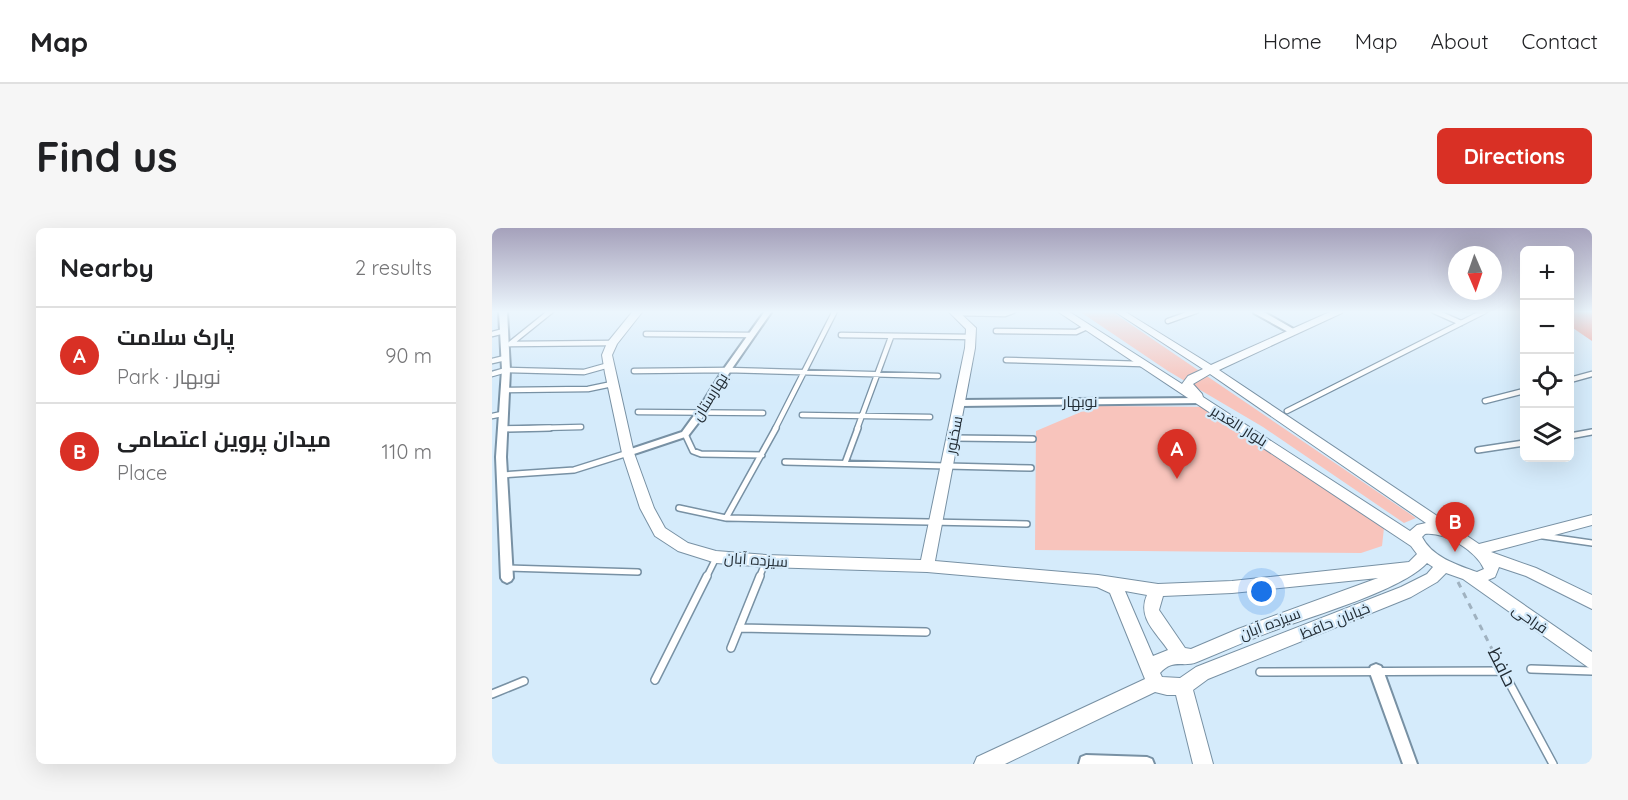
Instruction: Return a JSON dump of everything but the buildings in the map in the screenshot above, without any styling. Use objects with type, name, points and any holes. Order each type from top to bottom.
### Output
[{"type":"street","points":[[505,336],[506,370],[504,390],[497,415],[501,429],[497,458],[502,475],[507,573]]},
{"type":"street","points":[[612,343],[618,336]]},
{"type":"street","name":"بهارستان","points":[[628,453],[685,434],[751,336]]},
{"type":"street","name":"بلوار الغدیر","points":[[1100,336],[1448,567]]},
{"type":"street","name":"بلوار الغدیر","points":[[1159,336],[1453,535]]},
{"type":"street","points":[[1213,409],[1186,384],[1189,380],[1282,336]]},
{"type":"street","name":"سخنور","points":[[927,566],[971,337]]},
{"type":"street","name":"سیزده آبان","points":[[612,343],[607,355],[628,453],[647,508],[660,532],[682,548],[716,557],[766,561],[927,566],[1098,581],[1158,590],[1232,587],[1413,568]]},
{"type":"street","name":"نوبهار","points":[[960,403],[1199,401]]},
{"type":"street","points":[[1483,554],[1536,535],[1592,520]]},
{"type":"street","name":"سیزده آبان","points":[[1152,678],[1155,665],[1162,660],[1186,656],[1371,585],[1390,580],[1413,568],[1421,548],[1414,535],[1424,528],[1453,535]]},
{"type":"street","points":[[1453,535],[1483,554],[1532,572],[1592,602]]},
{"type":"street","points":[[1468,575],[1477,578],[1490,573],[1492,567],[1483,554]]},
{"type":"street","name":"فراحی","points":[[1448,567],[1468,575],[1592,662]]},
{"type":"street","name":"خیابان حافظ","points":[[1183,686],[1202,673],[1406,592],[1448,567]]},
{"type":"street","points":[[1098,581],[1116,589],[1152,678],[1167,688],[1183,686],[1203,764]]},
{"type":"street","points":[[1158,590],[1150,610],[1153,620],[1186,656],[1200,664],[1202,673]]},
{"type":"street","points":[[1376,670],[1410,764]]},
{"type":"street","points":[[984,764],[1152,678]]},
{"type":"street","points":[[1086,764],[1086,762],[1147,764]]},
{"type":"lane","points":[[492,361],[522,336]]},
{"type":"lane","points":[[726,518],[762,455],[822,336]]},
{"type":"lane","points":[[866,336],[971,337]]},
{"type":"lane","points":[[1287,411],[1435,336]]},
{"type":"lane","points":[[844,463],[891,337]]},
{"type":"lane","points":[[507,350],[612,343]]},
{"type":"lane","points":[[1006,360],[1142,364]]},
{"type":"lane","points":[[492,374],[506,370],[584,372],[609,365]]},
{"type":"lane","points":[[634,371],[727,370],[938,376]]},
{"type":"lane","points":[[1574,379],[1592,374]]},
{"type":"lane","points":[[504,390],[588,389],[612,384]]},
{"type":"lane","points":[[1485,401],[1520,392]]},
{"type":"lane","points":[[638,412],[763,413]]},
{"type":"lane","points":[[802,415],[930,417]]},
{"type":"lane","points":[[501,429],[581,427]]},
{"type":"lane","points":[[1574,435],[1592,432]]},
{"type":"lane","points":[[685,434],[693,451],[701,454],[762,455]]},
{"type":"lane","points":[[953,438],[1033,439]]},
{"type":"lane","points":[[1478,450],[1520,444]]},
{"type":"lane","points":[[502,475],[574,470],[628,453]]},
{"type":"lane","points":[[785,462],[1031,468]]},
{"type":"lane","points":[[679,508],[726,518],[1028,524]]},
{"type":"lane","points":[[1536,535],[1592,543]]},
{"type":"lane","points":[[655,680],[716,557]]},
{"type":"lane","points":[[731,648],[766,561]]},
{"type":"lane","points":[[507,573],[638,572]]},
{"type":"lane","points":[[739,628],[926,632]]},
{"type":"lane","points":[[1530,669],[1592,672]]},
{"type":"lane","points":[[1260,672],[1503,671]]},
{"type":"lane","name":"حافظ","points":[[1503,671],[1553,764]]},
{"type":"lane","points":[[492,694],[524,681]]},
{"type":"path","name":"حافظ","points":[[1448,567],[1503,671]]},
{"type":"shaded area","points":[[1116,336],[1148,336],[1416,518],[1404,523],[1263,427],[1168,371]]},
{"type":"shaded area","points":[[1095,406],[1218,407],[1384,528],[1382,546],[1361,553],[1035,550],[1036,431]]},
{"type":"place","name":"پارک سلامت","points":[[1177,479]]},
{"type":"place","name":"میدان پروین اعتصامی","points":[[1455,552]]}]
